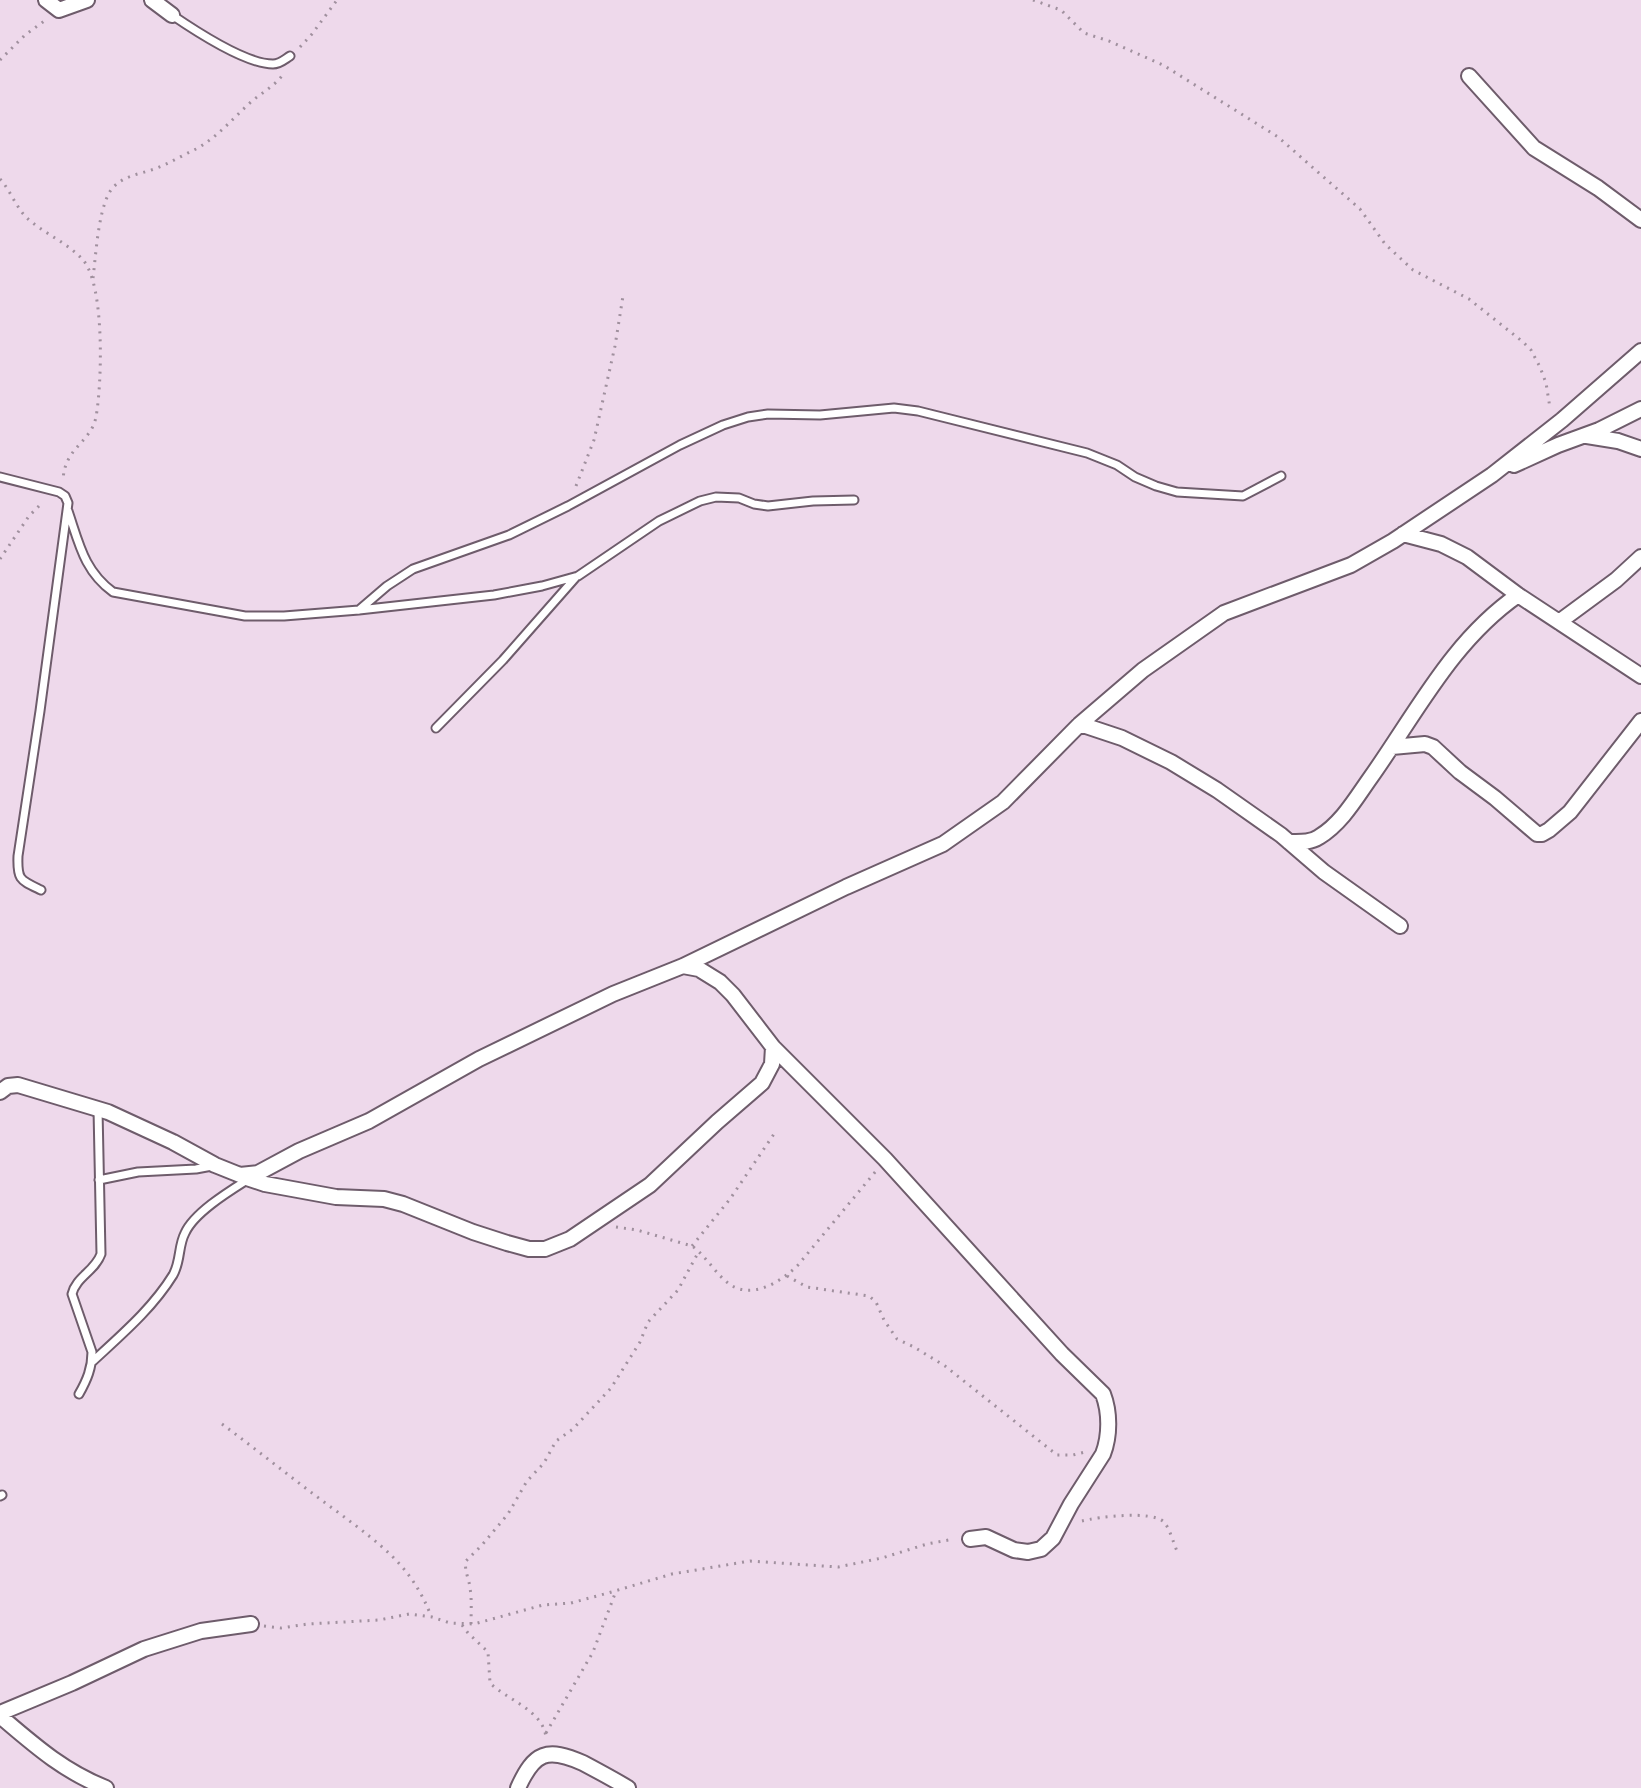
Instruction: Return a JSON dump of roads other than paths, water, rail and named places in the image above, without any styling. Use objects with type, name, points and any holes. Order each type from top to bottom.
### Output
[{"type":"street","points":[[46,0],[59,10],[87,0]]},
{"type":"street","points":[[152,0],[172,15]]},
{"type":"street","points":[[1469,76],[1534,148],[1598,188],[1641,220]]},
{"type":"street","points":[[245,1177],[369,1121],[479,1059],[613,994],[683,966],[943,844],[1003,802],[1080,724],[1143,670],[1224,613],[1351,565],[1403,534],[1492,475],[1641,351]]},
{"type":"street","points":[[1492,475],[1641,409]]},
{"type":"street","points":[[1584,435],[1641,449]]},
{"type":"street","points":[[1403,534],[1441,544],[1467,557],[1518,595],[1641,676]]},
{"type":"street","points":[[1559,622],[1616,580],[1641,557]]},
{"type":"street","points":[[1289,842],[1309,842],[1320,837],[1338,821],[1392,747],[1425,693],[1454,656],[1485,620],[1518,595]]},
{"type":"street","points":[[1392,747],[1425,744],[1433,747],[1537,834],[1542,834],[1570,812],[1641,721]]},
{"type":"street","points":[[1080,724],[1122,738],[1171,762],[1217,790],[1400,926]]},
{"type":"street","points":[[683,966],[699,969],[720,982],[733,995],[773,1047],[885,1159],[1062,1354],[1103,1394],[1108,1426],[1106,1446],[1053,1538],[1041,1549],[1028,1552],[1014,1550],[986,1537],[970,1539]]},
{"type":"street","points":[[0,1092],[8,1086],[18,1085],[108,1112],[215,1165],[265,1184],[336,1197],[384,1199],[473,1232],[529,1249],[545,1249],[570,1239],[650,1185],[762,1083],[772,1064],[773,1047]]},
{"type":"street","points":[[767,1075],[789,1063]]},
{"type":"street","points":[[106,1788],[51,1759],[0,1715],[144,1649],[201,1631],[251,1624]]},
{"type":"street","points":[[518,1788],[537,1759],[551,1753],[564,1755],[628,1788]]},
{"type":"lane","points":[[172,15],[248,58],[272,64],[290,56]]},
{"type":"lane","points":[[359,610],[413,569],[509,535],[723,425],[768,414],[820,415],[894,408],[918,411],[1087,453],[1145,481],[1177,492],[1243,496],[1281,476]]},
{"type":"lane","points":[[0,477],[46,487],[62,494],[68,503],[18,856],[17,874],[22,881],[41,890]]},
{"type":"lane","points":[[436,728],[503,660],[578,576],[659,521],[700,501],[716,497],[739,498],[768,506],[854,500]]},
{"type":"lane","points":[[68,511],[85,560],[100,582],[113,592],[245,616],[359,610],[494,595],[558,583],[578,576]]},
{"type":"lane","points":[[79,1394],[89,1376],[92,1352],[72,1294],[77,1282],[98,1263],[101,1254],[98,1109]]},
{"type":"lane","points":[[99,1180],[138,1172],[215,1165]]},
{"type":"lane","points":[[92,1362],[142,1316],[173,1276],[183,1236],[194,1219],[245,1177]]}]
